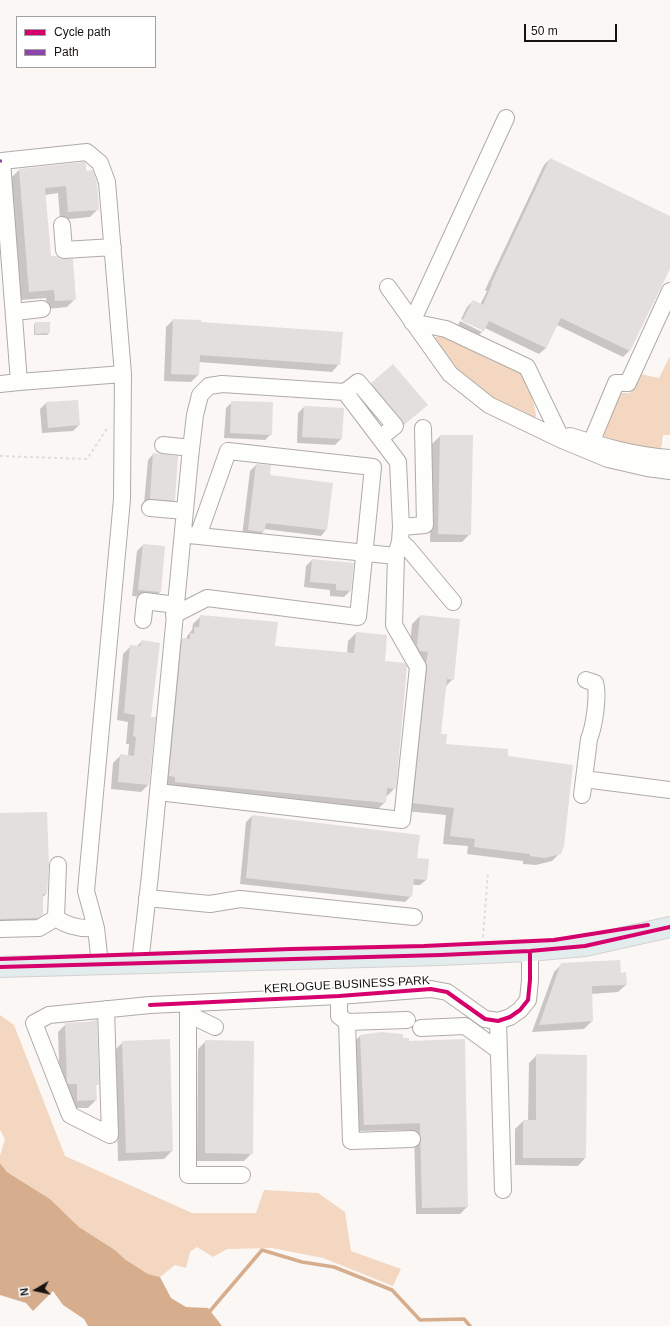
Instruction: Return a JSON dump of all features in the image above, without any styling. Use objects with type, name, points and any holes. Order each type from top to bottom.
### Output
[{"type":"main road","points":[[0,967],[441,955],[530,951],[585,946],[670,927]]},
{"type":"street","points":[[412,322],[506,118]]},
{"type":"street","points":[[19,382],[2,161],[86,152],[100,163],[107,182],[123,374],[122,499],[86,891],[96,928],[100,964]]},
{"type":"street","points":[[62,225],[64,250],[113,247]]},
{"type":"street","points":[[388,287],[450,374],[488,405],[562,440],[608,459],[647,468],[670,471]]},
{"type":"street","points":[[591,443],[616,383],[628,384],[670,291]]},
{"type":"street","points":[[14,312],[42,309]]},
{"type":"street","points":[[412,322],[446,329],[526,367],[562,440]]},
{"type":"street","points":[[0,384],[123,374]]},
{"type":"street","points":[[158,792],[402,820],[418,667],[394,625],[399,541],[398,462],[345,392],[222,384],[209,386],[200,396],[195,415],[185,511],[190,535]]},
{"type":"street","points":[[190,535],[365,553],[399,541],[425,525],[423,428]]},
{"type":"street","points":[[562,440],[570,436],[591,443],[651,457],[670,458]]},
{"type":"street","points":[[163,445],[191,448]]},
{"type":"street","points":[[140,963],[175,610],[190,535],[228,451],[373,467],[358,617],[207,598],[175,610],[145,601],[143,620]]},
{"type":"street","points":[[150,508],[185,511]]},
{"type":"street","points":[[399,541],[407,547],[453,602]]},
{"type":"street","points":[[586,680],[595,683],[597,689],[588,716],[587,732],[589,739],[583,787],[670,790]]},
{"type":"street","points":[[590,712],[604,714],[606,699]]},
{"type":"street","points":[[56,918],[58,865]]},
{"type":"street","points":[[147,898],[210,904],[240,899],[414,916]]},
{"type":"street","points":[[56,918],[63,924],[79,928],[96,928]]},
{"type":"street","points":[[0,929],[39,928],[56,918]]},
{"type":"street","points":[[502,1190],[498,1021],[510,1017],[520,1010],[528,1000],[530,951]]},
{"type":"street","name":"KERLOGUE BUSINESS PARK","points":[[106,1009],[110,1135],[70,1116],[34,1023],[49,1015],[106,1009],[150,1005],[188,1008],[431,989],[447,992],[486,1019],[498,1021]]},
{"type":"street","points":[[339,996],[339,1016],[347,1022],[407,1020]]},
{"type":"street","points":[[188,1008],[215,1027]]},
{"type":"street","points":[[188,1008],[188,1175],[242,1175]]},
{"type":"street","points":[[347,1022],[352,1141],[412,1139]]},
{"type":"street","points":[[421,1028],[465,1026],[498,1050]]},
{"type":"path","points":[[0,456],[87,459],[109,425]]},
{"type":"path","points":[[483,936],[488,872]]},
{"type":"shaded area","points":[[444,336],[514,365],[523,375],[528,384],[534,404],[536,415],[535,419],[492,400],[473,386],[458,372],[439,347],[435,340],[436,337]]},
{"type":"shaded area","points":[[670,356],[670,435],[663,435],[661,450],[636,448],[605,438],[604,435],[619,395],[621,393],[630,393],[640,374],[659,378]]},
{"type":"shaded area","points":[[0,1015],[14,1025],[65,1156],[192,1213],[256,1213],[264,1190],[318,1193],[345,1212],[351,1251],[401,1269],[393,1286],[323,1258],[272,1248],[227,1249],[213,1257],[197,1247],[190,1252],[186,1268],[175,1265],[160,1277],[148,1274],[126,1260],[115,1250],[79,1227],[50,1199],[7,1172],[0,1163],[0,1156],[5,1139],[0,1130]]},
{"type":"shaded area","points":[[0,1163],[7,1172],[50,1199],[79,1227],[115,1250],[126,1260],[148,1274],[160,1277],[171,1298],[186,1307],[208,1308],[222,1326],[88,1326],[84,1319],[63,1305],[53,1291],[33,1311],[26,1303],[0,1295]]},
{"type":"building","points":[[550,158],[670,216],[670,269],[630,351],[561,318],[546,348],[489,321],[484,331],[462,321],[473,300],[483,305],[491,284]]},
{"type":"building","points":[[86,163],[86,171],[93,170],[97,183],[99,210],[68,212],[66,186],[45,188],[51,256],[57,256],[60,259],[73,259],[76,300],[55,301],[54,290],[29,292],[19,169]]},
{"type":"building","points":[[173,319],[343,332],[340,365],[200,355],[199,375],[171,374]]},
{"type":"building","points":[[35,322],[50,322],[50,333],[35,334]]},
{"type":"building","points":[[393,364],[428,405],[405,424],[371,383]]},
{"type":"building","points":[[78,400],[80,425],[48,428],[46,402]]},
{"type":"building","points":[[231,401],[273,402],[272,435],[230,433]]},
{"type":"building","points":[[304,406],[344,408],[342,439],[302,437]]},
{"type":"building","points":[[440,435],[473,435],[471,535],[438,534]]},
{"type":"building","points":[[153,453],[178,456],[175,501],[150,499]]},
{"type":"building","points":[[256,464],[271,465],[270,475],[333,483],[327,530],[266,523],[264,532],[248,530]]},
{"type":"building","points":[[143,544],[165,546],[161,592],[138,590]]},
{"type":"building","points":[[312,559],[354,563],[351,591],[336,590],[336,584],[310,582]]},
{"type":"building","points":[[200,615],[278,622],[275,646],[354,653],[356,632],[387,635],[385,661],[405,663],[407,666],[396,789],[387,788],[386,803],[175,782],[175,777],[169,776],[182,638],[190,639],[190,633],[194,634],[194,627],[199,627]]},
{"type":"building","points":[[420,615],[460,619],[454,680],[447,679],[441,734],[447,734],[446,744],[508,749],[508,756],[573,765],[564,846],[561,854],[545,858],[530,856],[530,854],[474,847],[475,839],[450,836],[454,808],[413,803],[428,652],[420,651],[417,646]]},
{"type":"building","points":[[142,640],[160,643],[151,717],[156,717],[149,785],[118,782],[120,754],[134,756],[136,737],[133,736],[135,715],[124,713],[130,645],[140,646]]},
{"type":"building","points":[[47,812],[49,864],[47,894],[43,894],[43,915],[38,918],[0,919],[0,813]]},
{"type":"building","points":[[252,815],[420,835],[417,858],[429,859],[427,880],[414,879],[412,897],[246,878]]},
{"type":"building","points":[[620,960],[621,973],[626,972],[627,985],[592,986],[593,1021],[539,1025],[561,963]]},
{"type":"building","points":[[97,1020],[99,1084],[96,1084],[97,1100],[77,1101],[77,1084],[68,1084],[67,1082],[65,1023]]},
{"type":"building","points":[[381,1032],[403,1034],[403,1038],[409,1038],[409,1041],[465,1039],[468,1207],[422,1208],[420,1123],[364,1125],[360,1035]]},
{"type":"building","points":[[170,1039],[173,1151],[126,1153],[122,1041]]},
{"type":"building","points":[[205,1040],[254,1041],[253,1154],[205,1153]]},
{"type":"building","points":[[536,1054],[587,1055],[586,1158],[523,1158],[523,1120],[536,1120]]},
{"type":"waterway","points":[[210,1311],[262,1250],[302,1262],[334,1267],[392,1290],[420,1320],[464,1319],[470,1326]]},
{"type":"cycle path","points":[[0,959],[424,946],[554,940],[648,925]]},
{"type":"cycle path","points":[[0,967],[441,955],[530,951],[585,946],[670,927]]},
{"type":"cycle path","points":[[150,1005],[339,996],[431,989],[447,992],[485,1019],[498,1021],[510,1017],[520,1010],[528,1000],[530,951]]}]
